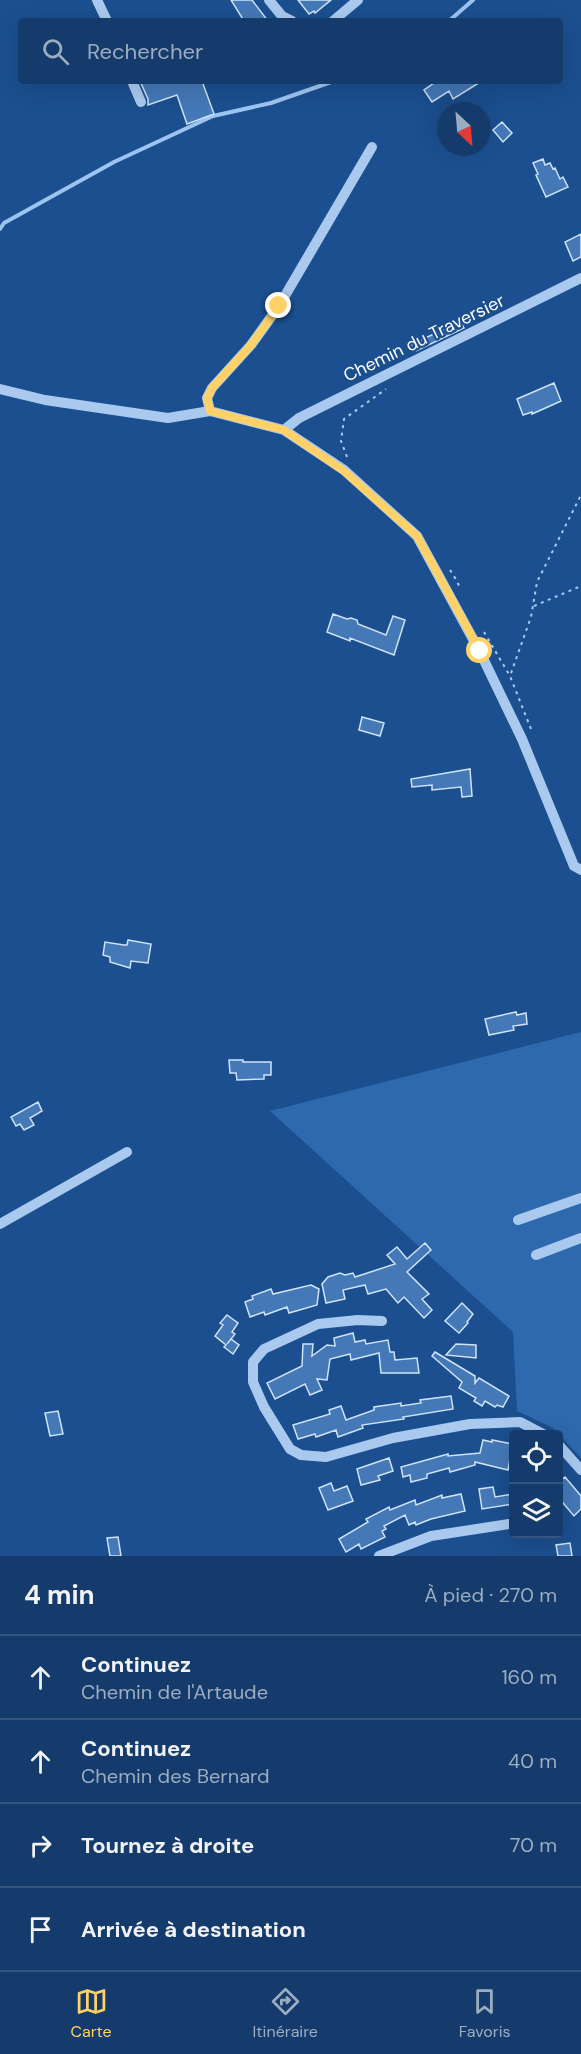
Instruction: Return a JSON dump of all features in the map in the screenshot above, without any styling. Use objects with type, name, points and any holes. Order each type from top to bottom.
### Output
[{"type":"street","points":[[97,0],[106,18]]},
{"type":"street","points":[[269,0],[286,18]]},
{"type":"street","points":[[337,18],[358,0]]},
{"type":"street","points":[[133,84],[141,102]]},
{"type":"street","points":[[210,411],[207,398],[212,388],[251,345],[279,306],[372,147]]},
{"type":"street","name":"Chemin du Traversier","points":[[284,430],[299,418],[581,278]]},
{"type":"street","points":[[0,389],[45,400],[168,418],[210,411],[284,430],[344,471],[417,536],[484,661],[522,739],[574,866],[581,870]]},
{"type":"street","points":[[0,1224],[127,1152]]},
{"type":"street","points":[[518,1220],[581,1198]]},
{"type":"street","points":[[536,1255],[581,1238]]},
{"type":"street","points":[[382,1321],[358,1320],[318,1324],[264,1349],[253,1362],[253,1382],[264,1407],[290,1449],[301,1455],[327,1457],[393,1438],[480,1424],[520,1422],[535,1430]]},
{"type":"street","points":[[563,1450],[581,1470]]},
{"type":"street","points":[[379,1556],[431,1536],[509,1524]]},
{"type":"path","points":[[349,464],[342,441],[344,419],[393,384]]},
{"type":"path","points":[[510,676],[532,607],[537,582],[581,495]]},
{"type":"path","points":[[446,565],[458,581],[460,592]]},
{"type":"path","points":[[532,607],[581,586]]},
{"type":"path","points":[[479,627],[510,676],[535,738]]},
{"type":"shaded area","points":[[581,1032],[581,1458],[563,1439],[563,1430],[555,1430],[517,1411],[513,1332],[270,1111]]},
{"type":"building","points":[[231,0],[252,0],[266,18],[242,18]]},
{"type":"building","points":[[298,0],[331,0],[315,13],[314,11],[309,14]]},
{"type":"building","points":[[141,84],[203,84],[214,114],[187,124],[177,95],[148,105],[148,99]]},
{"type":"building","points":[[433,84],[477,84],[453,99],[449,91],[432,102],[424,90]]},
{"type":"building","points":[[502,122],[512,133],[503,142],[493,130]]},
{"type":"building","points":[[543,159],[545,165],[550,163],[553,169],[555,168],[560,179],[563,177],[568,187],[546,197],[533,163]]},
{"type":"building","points":[[581,234],[581,257],[573,261],[565,242]]},
{"type":"building","points":[[460,321],[464,328],[416,351],[409,346]]},
{"type":"building","points":[[554,383],[561,401],[532,414],[532,412],[523,415],[517,399]]},
{"type":"building","points":[[333,614],[357,620],[358,624],[386,635],[393,616],[405,620],[394,655],[327,632]]},
{"type":"building","points":[[362,717],[384,723],[380,736],[359,730]]},
{"type":"building","points":[[470,769],[472,796],[462,797],[461,787],[432,790],[432,785],[412,787],[411,779]]},
{"type":"building","points":[[128,940],[151,944],[148,963],[131,961],[130,968],[110,962],[110,957],[103,955],[105,942],[127,945]]},
{"type":"building","points":[[516,1012],[517,1015],[526,1013],[527,1024],[513,1026],[514,1030],[489,1035],[485,1019]]},
{"type":"building","points":[[229,1060],[271,1062],[271,1075],[264,1075],[264,1079],[237,1080],[236,1073],[230,1073]]},
{"type":"building","points":[[38,1102],[42,1111],[30,1118],[34,1125],[24,1130],[20,1124],[16,1126],[11,1117]]},
{"type":"building","points":[[425,1243],[431,1250],[407,1272],[429,1294],[422,1299],[432,1310],[424,1318],[404,1297],[398,1303],[386,1289],[368,1294],[365,1285],[343,1290],[345,1299],[326,1303],[322,1284],[328,1277],[340,1273],[345,1275],[353,1273],[355,1277],[395,1264],[387,1255],[397,1247],[407,1259]]},
{"type":"building","points":[[311,1285],[319,1289],[317,1305],[289,1313],[287,1307],[265,1315],[264,1312],[250,1317],[245,1302],[253,1299],[252,1296],[271,1289],[273,1294]]},
{"type":"building","points":[[462,1303],[473,1314],[459,1333],[445,1321]]},
{"type":"building","points":[[227,1315],[238,1323],[232,1332],[235,1334],[231,1339],[239,1345],[233,1354],[215,1336],[223,1325],[220,1323]]},
{"type":"building","points":[[353,1333],[355,1342],[365,1340],[366,1344],[388,1340],[390,1352],[394,1352],[395,1360],[417,1358],[419,1373],[381,1373],[379,1353],[351,1360],[350,1354],[330,1359],[327,1380],[317,1379],[322,1390],[310,1395],[305,1384],[275,1399],[267,1383],[302,1366],[303,1344],[313,1344],[312,1356],[327,1345],[335,1346],[334,1338]]},
{"type":"building","points":[[456,1344],[476,1345],[476,1358],[446,1355]]},
{"type":"building","points":[[435,1352],[475,1376],[475,1383],[479,1378],[509,1396],[503,1407],[497,1405],[495,1407],[485,1401],[482,1406],[474,1401],[476,1398],[459,1388],[462,1382],[432,1356]]},
{"type":"building","points":[[451,1396],[453,1409],[362,1425],[363,1428],[338,1437],[336,1430],[316,1437],[315,1434],[298,1439],[293,1425],[330,1414],[329,1410],[341,1406],[346,1420],[374,1410],[374,1407],[401,1403],[401,1406],[421,1403],[420,1400]]},
{"type":"building","points":[[58,1411],[63,1434],[50,1436],[45,1413]]},
{"type":"building","points":[[483,1440],[509,1443],[508,1470],[475,1462],[475,1465],[450,1472],[449,1468],[427,1474],[427,1478],[411,1482],[410,1475],[403,1477],[401,1467],[448,1454],[448,1456],[480,1453]]},
{"type":"building","points":[[389,1458],[393,1471],[378,1476],[380,1480],[361,1485],[357,1469]]},
{"type":"building","points":[[565,1477],[581,1496],[581,1509],[574,1516],[563,1503],[563,1479]]},
{"type":"building","points":[[331,1483],[334,1491],[347,1486],[353,1501],[328,1510],[319,1488]]},
{"type":"building","points":[[493,1487],[495,1497],[509,1495],[509,1505],[482,1509],[479,1489]]},
{"type":"building","points":[[461,1494],[465,1511],[416,1525],[415,1522],[409,1525],[405,1515],[384,1526],[386,1529],[382,1531],[385,1537],[361,1549],[359,1544],[346,1552],[339,1539],[368,1522],[366,1519],[389,1507],[390,1510],[415,1500],[416,1505],[442,1495],[442,1498]]},
{"type":"building","points":[[118,1537],[121,1556],[110,1556],[107,1538]]},
{"type":"building","points":[[570,1543],[572,1556],[558,1556],[556,1545]]},
{"type":"waterway","points":[[452,18],[473,0]]},
{"type":"waterway","points":[[0,229],[4,223],[114,162],[213,116],[271,103],[325,84]]},
{"type":"route","points":[[279,306],[251,345],[212,388],[207,398],[210,411],[284,430],[344,471],[417,536],[480,651]]}]
